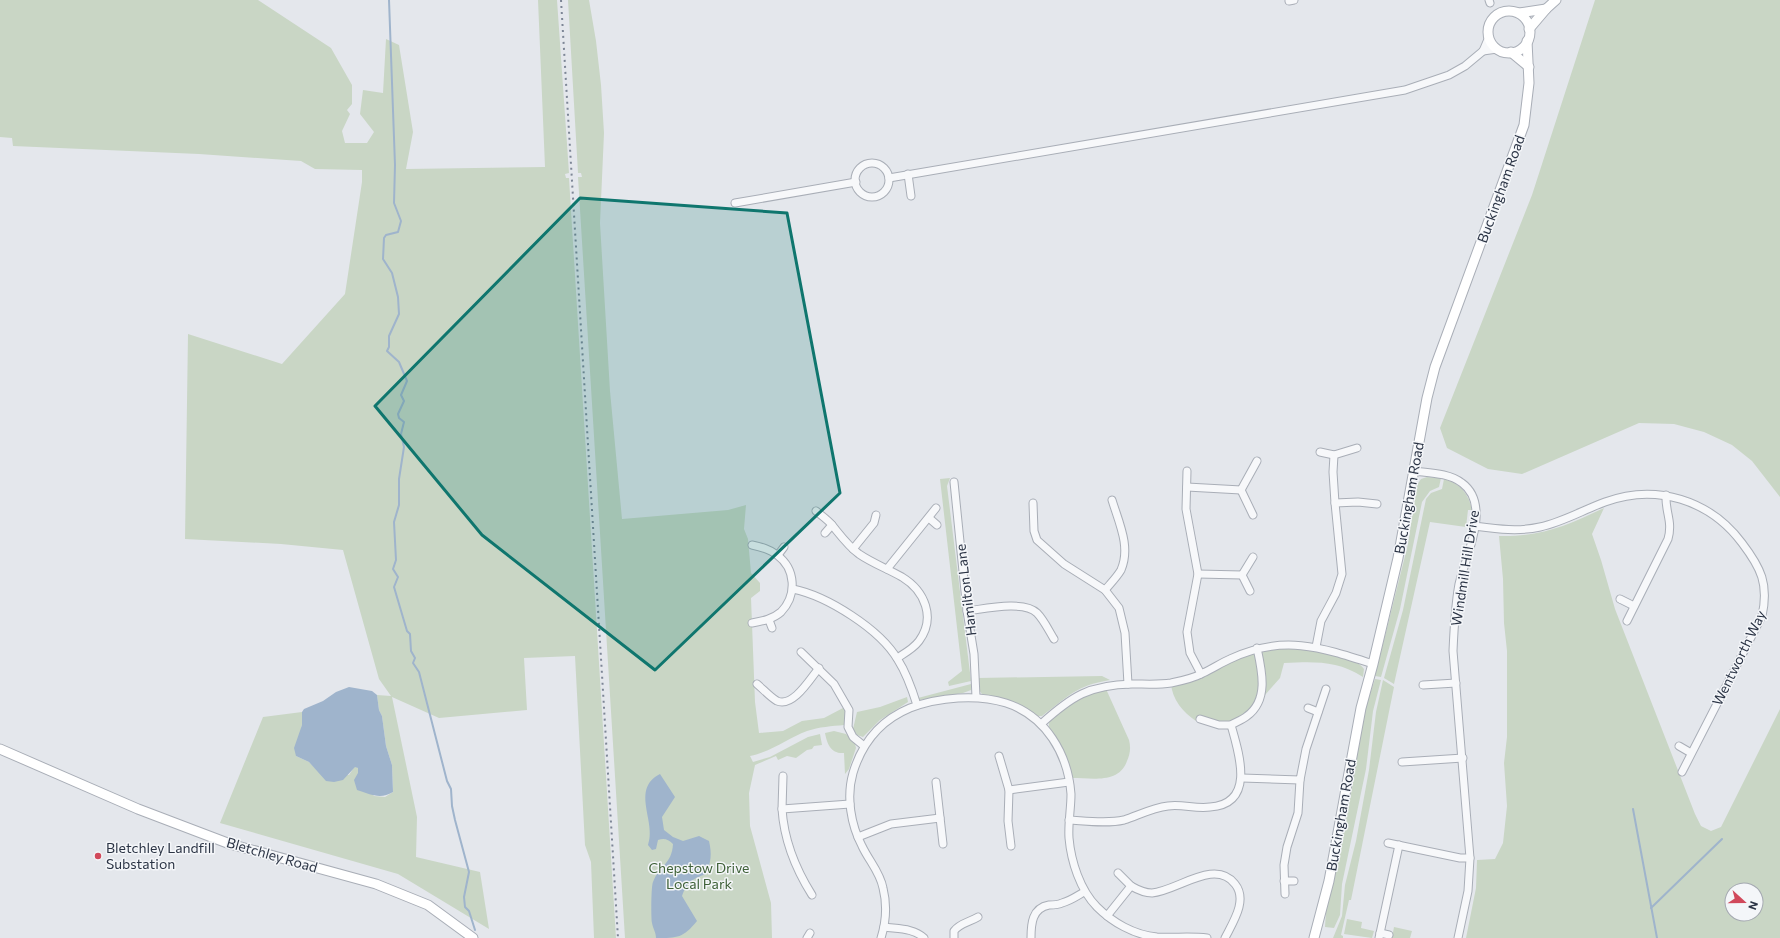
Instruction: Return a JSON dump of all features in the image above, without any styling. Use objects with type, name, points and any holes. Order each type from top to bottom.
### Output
[{"type":"main road","points":[[1529,29],[1556,0]]},
{"type":"main road","points":[[1518,13],[1527,22],[1529,29],[1527,41],[1521,49],[1511,52],[1497,49],[1488,36],[1490,22],[1497,14],[1506,11],[1518,13],[1546,9]]},
{"type":"main road","name":"Buckingham Road","points":[[1314,938],[1329,881],[1361,708],[1398,558],[1427,398],[1436,367],[1524,125],[1528,100],[1529,67],[1527,41]]},
{"type":"main road","points":[[1511,52],[1529,67]]},
{"type":"main road","name":"Bletchley Road","points":[[0,749],[138,809],[230,844],[376,884],[428,905],[473,938]]},
{"type":"street","points":[[1483,51],[1488,36]]},
{"type":"street","points":[[889,178],[1405,90],[1449,75],[1465,66],[1483,51],[1497,49]]},
{"type":"street","points":[[873,163],[883,168],[889,178],[887,188],[879,195],[874,197],[864,195],[857,187],[856,182],[858,171],[862,167],[873,163]]},
{"type":"street","points":[[908,174],[911,196]]},
{"type":"street","points":[[735,203],[856,182]]},
{"type":"street","points":[[1320,452],[1334,455],[1357,448]]},
{"type":"street","points":[[1316,647],[1321,621],[1336,593],[1342,574],[1334,503],[1334,455]]},
{"type":"street","points":[[1241,490],[1258,461]]},
{"type":"street","points":[[1187,471],[1186,509],[1198,574],[1187,632],[1190,653],[1201,674]]},
{"type":"street","name":"Windmill Hill Drive","points":[[1414,471],[1453,478],[1462,483],[1470,491],[1475,501],[1476,512],[1472,540],[1459,584],[1454,618],[1456,683],[1470,858],[1468,891],[1458,938]]},
{"type":"street","name":"Hamilton Lane","points":[[954,482],[967,611],[974,654],[976,697]]},
{"type":"street","points":[[1187,487],[1241,490]]},
{"type":"street","points":[[1241,490],[1253,515]]},
{"type":"street","name":"Wentworth Way","points":[[1474,526],[1512,531],[1540,527],[1557,523],[1604,502],[1640,493],[1666,495],[1680,498],[1706,509],[1728,526],[1737,536],[1759,568],[1764,580],[1765,592],[1762,616],[1682,772]]},
{"type":"street","points":[[1627,621],[1668,539],[1671,530],[1671,521],[1665,506],[1666,495]]},
{"type":"street","points":[[1105,590],[1120,571],[1126,555],[1124,540],[1112,500]]},
{"type":"street","points":[[1334,503],[1358,502],[1377,504]]},
{"type":"street","points":[[1033,503],[1034,532],[1037,540],[1064,564],[1105,590],[1119,608],[1125,633],[1128,684]]},
{"type":"street","points":[[887,569],[936,508]]},
{"type":"street","points":[[816,511],[832,525],[860,555],[903,578],[923,597],[928,610],[924,633],[914,646],[897,658]]},
{"type":"street","points":[[853,549],[874,523],[876,515]]},
{"type":"street","points":[[929,518],[937,525]]},
{"type":"street","points":[[825,533],[832,525]]},
{"type":"street","points":[[752,545],[771,550],[778,555],[786,564],[791,576],[793,589],[789,602],[780,613],[769,620],[752,623]]},
{"type":"street","points":[[778,555],[784,547]]},
{"type":"street","points":[[1242,576],[1253,557]]},
{"type":"street","points":[[1198,574],[1242,576]]},
{"type":"street","points":[[1242,576],[1250,591]]},
{"type":"street","points":[[793,589],[817,596],[839,608],[858,620],[880,639],[897,658],[909,679],[917,705]]},
{"type":"street","points":[[1620,599],[1634,606]]},
{"type":"street","points":[[967,611],[1017,606],[1028,607],[1037,613],[1054,639]]},
{"type":"street","points":[[769,620],[772,628]]},
{"type":"street","points":[[1041,724],[1070,700],[1084,692],[1098,687],[1128,684],[1170,683],[1201,674],[1230,659],[1257,648],[1284,645],[1316,647],[1373,664]]},
{"type":"street","points":[[1200,719],[1219,725],[1231,725],[1248,716],[1260,702],[1262,670],[1257,648]]},
{"type":"street","points":[[801,652],[834,684],[849,710],[848,727],[853,737],[864,746]]},
{"type":"street","points":[[757,684],[777,701],[785,702],[793,699],[819,668]]},
{"type":"street","points":[[1423,685],[1456,683]]},
{"type":"street","points":[[1285,894],[1284,865],[1287,847],[1298,813],[1300,780],[1306,749],[1326,689]]},
{"type":"street","points":[[881,938],[884,927],[885,912],[883,888],[872,861],[862,847],[853,822],[850,804],[852,774],[864,746],[876,731],[887,721],[902,711],[917,705],[931,702],[976,697],[992,698],[1012,705],[1028,714],[1041,724],[1061,752],[1069,782],[1071,797],[1069,838],[1073,862],[1084,892],[1096,906],[1136,935],[1154,937],[1196,936],[1207,938]]},
{"type":"street","points":[[1308,708],[1318,712]]},
{"type":"street","points":[[1069,820],[1112,822],[1123,820],[1152,809],[1168,806],[1186,805],[1209,808],[1221,806],[1231,800],[1238,789],[1242,778],[1239,752],[1231,725]]},
{"type":"street","points":[[1679,746],[1692,753]]},
{"type":"street","points":[[999,756],[1009,790],[1008,821],[1011,846]]},
{"type":"street","points":[[1402,762],[1463,758]]},
{"type":"street","points":[[783,776],[782,808],[785,832],[794,864],[812,895]]},
{"type":"street","points":[[1242,778],[1300,780]]},
{"type":"street","points":[[936,782],[943,844]]},
{"type":"street","points":[[1009,790],[1069,782]]},
{"type":"street","points":[[782,808],[850,804]]},
{"type":"street","points":[[858,837],[891,824],[940,818]]},
{"type":"street","points":[[1388,843],[1460,858],[1470,858]]},
{"type":"street","points":[[1389,935],[1379,936],[1399,845]]},
{"type":"street","points":[[1118,873],[1131,886],[1140,891],[1150,893],[1160,892],[1212,873],[1227,877],[1238,887],[1240,903],[1225,938]]},
{"type":"street","points":[[1284,881],[1294,881]]},
{"type":"street","points":[[1108,916],[1131,886]]},
{"type":"street","points":[[1031,938],[1031,924],[1034,914],[1047,906],[1067,902],[1084,892]]},
{"type":"street","points":[[954,938],[954,931],[958,925],[972,921],[978,917]]},
{"type":"street","points":[[884,927],[913,931],[920,934],[924,938]]},
{"type":"highlighted area","points":[[580,198],[787,213],[840,493],[655,670],[482,535],[375,406]]},
{"type":"green space","points":[[0,0],[258,0],[331,48],[352,85],[352,104],[347,110],[350,114],[342,131],[345,143],[367,143],[374,132],[360,114],[363,90],[383,93],[386,39],[399,45],[413,132],[406,169],[545,167],[538,0],[557,0],[569,173],[565,174],[566,178],[569,178],[616,938],[594,938],[591,862],[585,845],[575,656],[524,658],[527,710],[439,718],[392,697],[417,817],[416,857],[480,872],[489,929],[398,874],[220,823],[263,717],[302,712],[302,725],[296,756],[309,762],[316,769],[349,775],[355,766],[358,768],[358,773],[374,796],[385,797],[393,792],[392,765],[386,746],[382,716],[379,710],[377,695],[391,696],[379,679],[343,550],[281,544],[185,539],[188,334],[282,364],[345,294],[362,182],[362,170],[315,169],[301,161],[199,154],[13,146],[12,138],[0,137]]},
{"type":"green space","name":"Chepstow Drive Local Park","points":[[568,0],[589,0],[601,85],[604,133],[600,223],[610,391],[622,519],[728,510],[746,505],[744,529],[748,539],[751,573],[760,583],[760,591],[751,598],[755,702],[759,733],[783,731],[802,721],[824,718],[843,708],[846,713],[844,725],[807,731],[772,748],[750,756],[753,762],[770,757],[808,737],[820,734],[822,745],[814,746],[812,749],[807,750],[796,758],[787,756],[778,760],[776,756],[755,765],[749,793],[750,826],[771,903],[772,938],[625,938],[578,177],[582,177],[581,173],[578,173]]},
{"type":"green space","points":[[1595,0],[1780,0],[1780,497],[1752,461],[1732,445],[1704,432],[1674,424],[1639,423],[1522,474],[1488,469],[1447,448],[1440,428],[1532,195]]},
{"type":"green space","points":[[1427,477],[1441,478],[1439,487],[1430,491],[1422,502],[1400,609],[1381,677],[1375,676],[1408,544],[1417,485],[1421,479]]},
{"type":"green space","points":[[950,478],[947,486],[971,681],[949,686],[948,682],[962,671],[940,479]]},
{"type":"green space","points":[[1444,479],[1455,483],[1463,490],[1469,499],[1472,510],[1468,510],[1466,527],[1430,522],[1394,684],[1384,678],[1403,610],[1426,499],[1431,493],[1442,489]]},
{"type":"green space","points":[[1604,508],[1592,534],[1615,609],[1701,826],[1711,831],[1721,827],[1780,709],[1780,938],[1466,938],[1476,888],[1477,860],[1495,859],[1503,843],[1507,806],[1504,763],[1507,737],[1507,651],[1499,536],[1528,535],[1565,525]]},
{"type":"green space","points":[[1257,648],[1260,702],[1231,725],[1200,719],[1196,721],[1179,705],[1174,695],[1171,683]]},
{"type":"green space","points":[[1279,648],[1325,653],[1349,659],[1359,664],[1364,669],[1363,677],[1353,671],[1325,663],[1284,663],[1280,678],[1265,695],[1262,652],[1265,650]]},
{"type":"green space","points":[[1102,676],[1110,680],[1088,685],[1080,689],[1066,697],[1042,716],[1038,716],[1014,702],[982,694],[979,690],[978,678]]},
{"type":"green space","points":[[1375,679],[1381,680],[1373,711],[1366,769],[1342,884],[1340,915],[1334,928],[1325,927],[1326,911],[1333,882],[1365,709]]},
{"type":"green space","points":[[1383,680],[1394,687],[1351,900],[1349,900],[1341,935],[1343,938],[1333,938],[1342,916],[1345,885],[1356,841],[1369,770],[1376,712]]},
{"type":"green space","points":[[971,684],[971,690],[963,693],[920,700],[918,698]]},
{"type":"green space","points":[[1106,689],[1129,740],[1130,748],[1128,758],[1123,768],[1118,773],[1111,776],[1096,779],[1072,778],[1063,750],[1049,727],[1050,721],[1062,708],[1081,698]]},
{"type":"green space","points":[[907,697],[908,702],[880,720],[863,737],[857,735],[853,729],[857,712],[880,707]]},
{"type":"green space","points":[[834,731],[846,734],[855,744],[856,748],[849,769],[845,774],[844,753],[836,752],[830,748],[826,737],[825,733]]},
{"type":"green space","points":[[1347,919],[1362,922],[1361,928],[1374,931],[1372,938],[1344,934]]},
{"type":"green space","points":[[1394,927],[1412,931],[1410,938],[1392,938]]},
{"type":"water","points":[[349,687],[372,691],[377,695],[379,710],[382,716],[386,746],[392,765],[393,792],[384,796],[375,796],[357,790],[354,780],[358,773],[358,768],[355,767],[343,780],[334,782],[326,781],[309,762],[296,756],[294,748],[302,725],[302,712],[304,709],[323,701],[336,692]]},
{"type":"water","points":[[660,774],[675,797],[662,817],[664,830],[673,837],[683,841],[699,836],[709,841],[711,854],[706,874],[688,884],[682,896],[697,921],[684,934],[670,938],[656,938],[652,925],[652,885],[659,872],[668,861],[673,844],[666,839],[662,839],[658,840],[656,849],[652,850],[648,845],[650,836],[645,797],[651,780]]},
{"type":"waterway","points":[[389,0],[395,165],[394,203],[401,221],[398,232],[386,235],[384,238],[383,259],[392,273],[398,297],[399,314],[389,336],[389,347],[387,351],[399,362],[407,381],[401,395],[404,401],[398,414],[399,418],[404,422],[401,434],[404,447],[399,479],[399,505],[394,522],[396,560],[393,569],[398,577],[394,587],[407,631],[410,634],[411,651],[415,658],[413,663],[419,672],[447,781],[451,789],[455,820],[469,872],[464,897],[465,907],[469,911],[475,930]]},
{"type":"waterway","points":[[1633,809],[1657,938]]},
{"type":"waterway","points":[[1651,908],[1722,839]]},
{"type":"railway","points":[[561,0],[618,938]]},
{"type":"place","name":"Bletchley Landfill Substation","points":[[98,856]]}]
